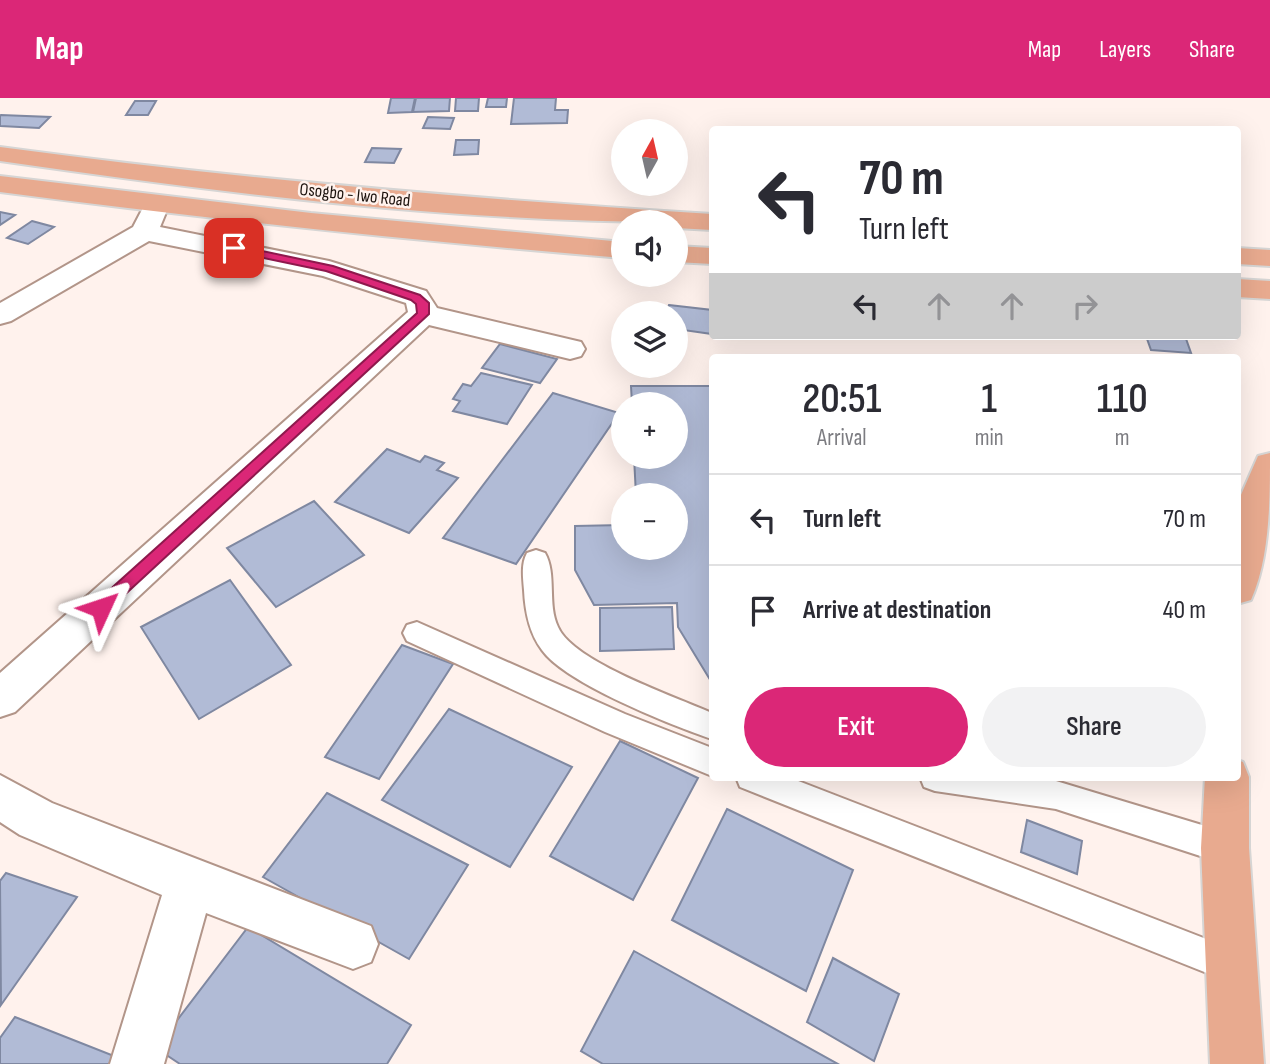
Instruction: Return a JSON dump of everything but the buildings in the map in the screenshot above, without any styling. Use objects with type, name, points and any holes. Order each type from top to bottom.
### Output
[{"type":"main road","name":"Osogbo - Iwo Road","points":[[0,153],[180,178],[443,204],[709,222]]},
{"type":"main road","name":"Osogbo - Iwo Road","points":[[0,184],[156,205],[432,235],[611,249]]},
{"type":"main road","points":[[688,255],[709,256]]},
{"type":"main road","points":[[1241,256],[1270,258]]},
{"type":"main road","points":[[1241,288],[1270,290]]},
{"type":"main road","points":[[1241,570],[1258,491],[1270,465]]},
{"type":"main road","points":[[1227,781],[1225,848],[1237,1064]]},
{"type":"street","points":[[0,315],[145,232],[156,205]]},
{"type":"street","points":[[145,232],[329,268],[416,297],[422,303],[423,314]]},
{"type":"street","points":[[423,314],[570,349]]},
{"type":"street","points":[[0,699],[423,314]]},
{"type":"street","points":[[0,796],[36,819],[190,883],[353,944]]},
{"type":"street","points":[[137,1064],[190,883]]},
{"type":"lane","points":[[536,560],[537,608],[553,646],[589,670],[709,725]]},
{"type":"lane","points":[[417,633],[615,723],[709,761]]},
{"type":"lane","points":[[761,781],[1232,966]]},
{"type":"lane","points":[[962,781],[1056,795],[1225,848]]},
{"type":"route","points":[[101,608],[423,314],[422,303],[416,297],[329,268],[234,248]]}]
